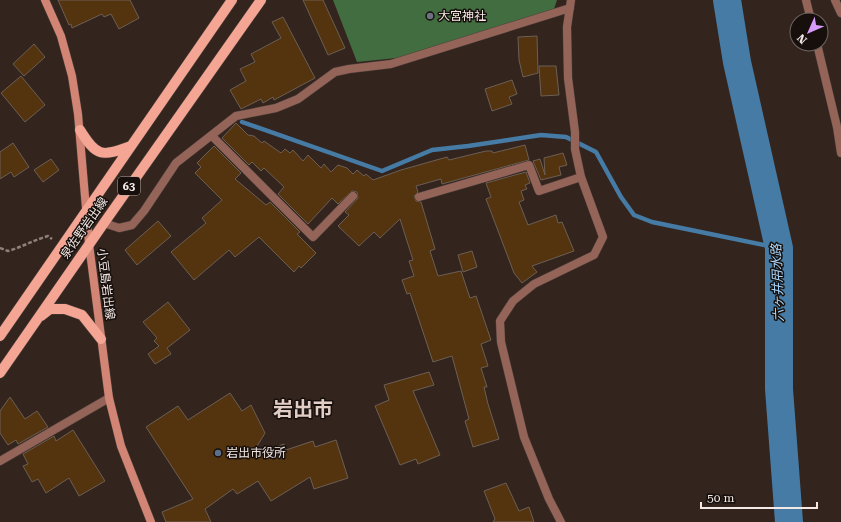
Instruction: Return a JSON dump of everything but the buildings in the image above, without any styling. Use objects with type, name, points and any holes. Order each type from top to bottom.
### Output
[{"type":"main road","name":"小豆島岩出線","points":[[45,0],[61,36],[72,76],[80,130],[89,244],[110,398],[121,446],[151,522]]},
{"type":"main road","name":"泉佐野岩出線","points":[[0,336],[232,0]]},
{"type":"main road","name":"泉佐野岩出線","points":[[0,373],[104,222],[261,0]]},
{"type":"main road","points":[[80,130],[89,144],[99,153],[111,153],[131,146]]},
{"type":"main road","points":[[37,319],[50,309],[65,309],[82,315],[101,339]]},
{"type":"street","points":[[806,0],[809,12]]},
{"type":"street","points":[[835,0],[841,13]]},
{"type":"street","points":[[104,222],[119,228],[132,225],[144,211],[176,163],[236,116],[276,108],[298,99],[335,72],[392,64],[570,4],[567,27],[568,78],[575,132],[575,149],[581,177],[604,237],[594,255],[534,284],[513,300],[500,321],[501,342],[524,437],[549,499],[561,522]]},
{"type":"street","points":[[819,52],[837,127],[841,153]]},
{"type":"street","points":[[212,136],[313,237],[353,196]]},
{"type":"street","points":[[418,197],[529,165],[538,191],[581,177]]},
{"type":"street","points":[[0,461],[110,398]]},
{"type":"path","points":[[0,248],[8,251],[33,240],[48,236],[62,248]]},
{"type":"green space","points":[[333,0],[557,0],[551,18],[426,55],[357,62]]},
{"type":"waterway","name":"六ヶ井用水路","points":[[727,0],[737,62],[779,248],[779,389],[789,522]]},
{"type":"waterway","points":[[242,122],[382,171],[432,150],[541,135],[566,137],[596,152],[621,197],[634,215],[652,222],[779,248]]},
{"type":"place","name":"大宮神社","points":[[430,16]]},
{"type":"place","name":"岩出市役所","points":[[218,453]]},
{"type":"district","name":"岩出市","points":[[303,409]]}]
